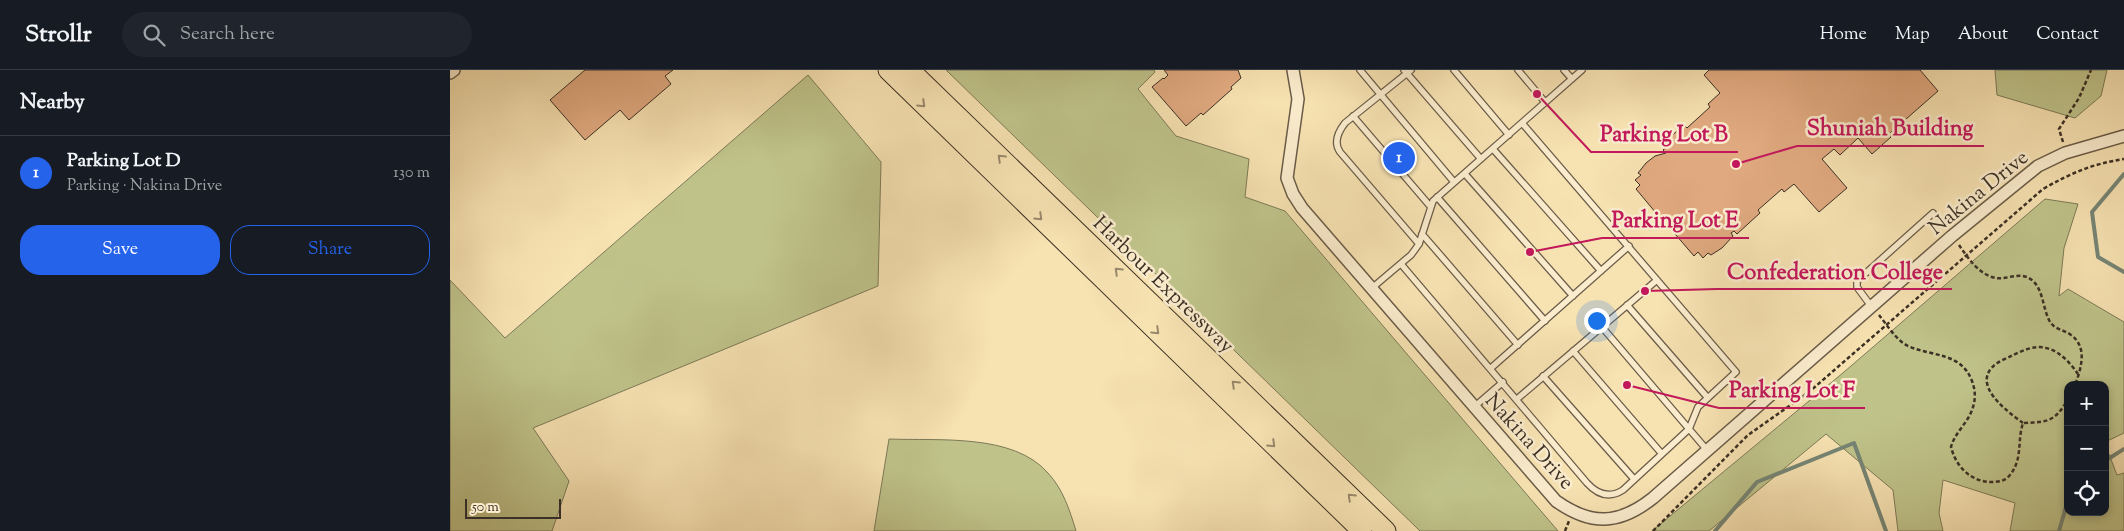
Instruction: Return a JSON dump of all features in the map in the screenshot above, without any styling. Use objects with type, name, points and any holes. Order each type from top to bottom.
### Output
[{"type":"main road","name":"Harbour Expressway","points":[[888,70],[1362,531]]},
{"type":"main road","name":"Harbour Expressway","points":[[910,70],[1386,531]]},
{"type":"street","points":[[450,73],[453,70]]},
{"type":"street","name":"Nakina Drive","points":[[1293,70],[1298,99],[1287,178],[1293,194],[1302,208],[1556,501],[1585,518],[1603,520],[1623,516],[1640,508],[1952,236],[2038,166],[2065,153],[2124,136]]},
{"type":"lane","points":[[1360,70],[1454,182]]},
{"type":"lane","points":[[1454,70],[1509,135]]},
{"type":"lane","points":[[1518,70],[1545,102]]},
{"type":"lane","points":[[1564,70],[1572,79]]},
{"type":"lane","points":[[1372,288],[1411,255],[1419,244],[1430,206],[1437,197],[1582,70]]},
{"type":"lane","points":[[1419,244],[1338,149],[1336,141],[1339,132],[1353,116],[1408,71],[1481,159]]},
{"type":"lane","points":[[1353,116],[1430,206]]},
{"type":"lane","points":[[1401,264],[1593,489],[1605,494],[1616,493],[1689,429],[1698,407],[1736,372],[1522,124]]},
{"type":"lane","points":[[1492,149],[1601,271]]},
{"type":"lane","points":[[1465,174],[1573,296]]},
{"type":"lane","points":[[1437,197],[1545,321]]},
{"type":"lane","points":[[1871,306],[1857,287],[1857,281],[1933,213]]},
{"type":"lane","points":[[1422,234],[1518,345]]},
{"type":"lane","points":[[1491,368],[1629,246]]},
{"type":"lane","points":[[1517,398],[1657,280]]},
{"type":"lane","points":[[1628,305],[1708,398]]},
{"type":"lane","points":[[1602,327],[1707,450]]},
{"type":"lane","points":[[1573,351],[1662,454]]},
{"type":"lane","points":[[1543,376],[1634,479]]},
{"type":"lane","points":[[1474,406],[1503,382]]},
{"type":"path","points":[[2065,153],[2059,129],[2079,98],[2091,70]]},
{"type":"path","points":[[1653,531],[1748,435],[1810,392],[2043,189],[2072,172],[2103,162],[2124,159]]},
{"type":"path","points":[[1952,236],[1978,270],[1997,278],[2019,275],[2033,281],[2039,290],[2051,323],[2057,329],[2072,335],[2078,344],[2082,355],[2076,381]]},
{"type":"path","points":[[1871,306],[1906,345],[1954,359],[1962,364],[1969,373],[1975,398],[1973,408],[1951,447],[1958,463],[1968,475],[1978,481],[1988,482],[2003,481],[2009,477],[2018,459],[2023,423]]},
{"type":"path","points":[[2064,405],[2053,419],[2023,423],[2000,406],[1989,390],[1989,374],[1997,363],[2023,350],[2040,347],[2048,348],[2067,360],[2079,374]]},
{"type":"green space","points":[[946,70],[1154,70],[1155,72],[1138,89],[1176,136],[1249,159],[1245,197],[1285,211],[1558,531],[1420,531]]},
{"type":"green space","points":[[1995,70],[2107,70],[2101,96],[2075,118],[1997,95]]},
{"type":"green space","points":[[808,75],[881,162],[878,286],[533,428],[569,481],[552,531],[450,531],[450,280],[505,338]]},
{"type":"green space","points":[[2045,199],[2078,204],[2064,248],[2059,296],[2068,289],[2124,322],[2124,433],[2109,440],[2109,381],[2064,381],[2064,516],[2109,516],[2109,454],[2117,475],[2124,473],[2124,531],[2010,531],[2015,503],[1943,480],[1939,513],[1943,531],[1898,531],[1893,490],[1826,434],[1709,531],[1652,531],[1844,372]]},
{"type":"green space","points":[[889,439],[974,442],[995,445],[1015,451],[1033,460],[1053,479],[1065,501],[1076,531],[874,531]]},
{"type":"building","points":[[585,70],[673,70],[665,76],[671,84],[629,120],[620,110],[585,140],[550,100]]},
{"type":"building","points":[[1164,70],[1238,70],[1241,78],[1231,87],[1232,89],[1203,115],[1201,113],[1186,126],[1152,87],[1168,75]]},
{"type":"building","points":[[1709,70],[1920,70],[1938,91],[1889,134],[1891,137],[1872,154],[1858,138],[1840,155],[1834,149],[1822,159],[1847,188],[1819,212],[1794,184],[1784,192],[1782,189],[1758,210],[1760,213],[1737,234],[1734,231],[1731,233],[1733,236],[1722,248],[1711,255],[1708,253],[1703,258],[1698,252],[1694,256],[1669,227],[1673,223],[1665,215],[1661,219],[1636,189],[1640,185],[1635,180],[1641,175],[1638,173],[1646,163],[1655,156],[1666,153],[1663,150],[1674,141],[1670,137],[1684,125],[1687,128],[1710,107],[1708,104],[1720,93],[1704,75]]},
{"type":"waterway","points":[[2124,174],[2092,212],[2098,257],[2124,272]]},
{"type":"waterway","points":[[1715,531],[1757,482],[1854,443],[1886,531]]},
{"type":"waterway","points":[[2109,458],[2124,449]]},
{"type":"waterway","points":[[2059,531],[2064,514]]},
{"type":"place","name":"Parking Lot B","points":[[1537,94]]},
{"type":"place","name":"Parking Lot D","points":[[1399,158]]},
{"type":"place","name":"Shuniah Building","points":[[1736,164]]},
{"type":"place","name":"Parking Lot E","points":[[1530,252]]},
{"type":"place","name":"Confederation College","points":[[1645,291]]},
{"type":"place","name":"Parking Lot F","points":[[1627,385]]}]
